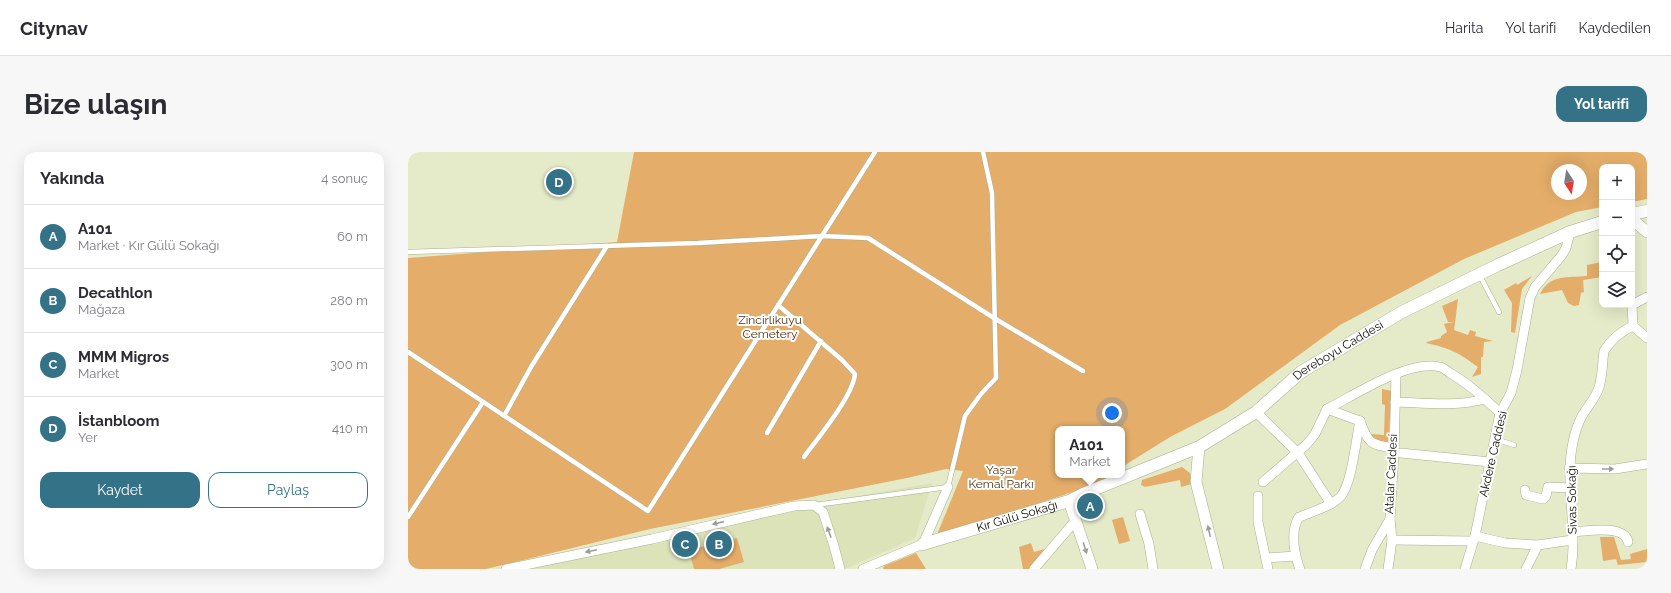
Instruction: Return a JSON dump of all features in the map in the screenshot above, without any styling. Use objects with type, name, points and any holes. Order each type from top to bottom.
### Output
[{"type":"main road","points":[[1635,213],[1647,211]]},
{"type":"main road","name":"Dereboyu Caddesi","points":[[1199,447],[1256,412],[1301,372],[1402,312],[1479,274],[1570,232],[1599,223]]},
{"type":"main road","name":"Kır Gülü Sokağı","points":[[1125,477],[1199,447]]},
{"type":"main road","name":"Kır Gülü Sokağı","points":[[923,544],[1070,501],[1122,478]]},
{"type":"street","points":[[1635,222],[1647,232]]},
{"type":"street","name":"Akdere Caddesi","points":[[1465,569],[1474,539],[1500,413],[1511,393],[1517,370],[1526,314],[1532,292],[1562,255],[1566,248],[1570,232]]},
{"type":"street","points":[[1647,298],[1632,305],[1633,326],[1647,338]]},
{"type":"street","name":"Sivas Sokağı","points":[[1571,569],[1573,536],[1570,468],[1573,441],[1582,416],[1592,402],[1598,389],[1604,351],[1615,337],[1633,326]]},
{"type":"street","points":[[1263,482],[1298,453],[1315,434],[1327,409],[1396,374],[1420,366],[1440,367],[1461,380],[1500,413]]},
{"type":"street","name":"Atalar Caddesi","points":[[1365,569],[1372,550],[1390,519],[1397,451],[1395,402],[1396,374]]},
{"type":"street","points":[[1395,402],[1448,404],[1469,403],[1485,399]]},
{"type":"street","points":[[1327,409],[1360,421],[1367,439],[1380,446],[1397,451],[1490,462]]},
{"type":"street","points":[[1256,412],[1298,453],[1331,504]]},
{"type":"street","points":[[1300,569],[1295,556],[1295,527],[1297,521],[1299,517],[1331,504],[1341,497],[1348,481],[1360,421]]},
{"type":"street","points":[[1199,447],[1196,482],[1218,569]]},
{"type":"street","points":[[1570,468],[1615,469],[1647,464]]},
{"type":"street","points":[[1525,490],[1526,495],[1542,499],[1546,496],[1548,487],[1570,488]]},
{"type":"street","points":[[871,568],[923,544],[948,488]]},
{"type":"street","points":[[1258,496],[1258,522],[1268,569]]},
{"type":"street","points":[[1070,501],[1092,569]]},
{"type":"street","points":[[506,569],[652,539],[794,506],[814,505],[823,512],[840,569]]},
{"type":"street","points":[[1140,514],[1149,544],[1153,569]]},
{"type":"street","points":[[1388,569],[1392,540],[1390,519]]},
{"type":"street","points":[[1034,569],[1076,520]]},
{"type":"street","points":[[1392,540],[1474,539],[1538,545],[1599,529],[1623,532],[1627,536],[1628,542]]},
{"type":"street","points":[[1526,569],[1538,545]]},
{"type":"street","points":[[1266,558],[1295,556]]},
{"type":"lane","points":[[408,352],[648,511],[875,152]]},
{"type":"lane","points":[[814,505],[948,488],[965,416],[981,394],[996,378],[992,193],[983,152]]},
{"type":"lane","points":[[408,252],[698,243],[822,236],[868,238],[994,318],[1083,371]]},
{"type":"lane","points":[[504,416],[531,367],[607,246]]},
{"type":"lane","points":[[1479,274],[1499,312]]},
{"type":"lane","points":[[778,304],[842,360],[855,374],[854,382],[833,418],[804,457]]},
{"type":"lane","points":[[767,433],[821,341]]},
{"type":"lane","points":[[408,517],[483,402]]},
{"type":"lane","points":[[1495,439],[1514,445]]},
{"type":"shaded area","points":[[932,483],[915,538],[845,569],[527,569],[789,511],[822,502]]},
{"type":"green space","name":"Zincirlikuyu Cemetery","points":[[634,152],[1647,152],[1647,199],[1635,201],[1635,164],[1599,164],[1599,208],[1576,212],[1464,259],[1340,325],[1225,409],[1170,437],[1125,465],[1125,426],[1055,426],[1055,478],[1107,478],[1100,483],[936,537],[963,471],[946,469],[650,529],[486,569],[408,569],[408,258],[617,242]]},
{"type":"green space","points":[[1599,263],[1599,277],[1583,280],[1584,292],[1581,293],[1579,305],[1574,306],[1568,303],[1562,290],[1540,294],[1549,283],[1554,280],[1566,277],[1587,276],[1587,265]]},
{"type":"green space","points":[[1532,276],[1522,289],[1515,333],[1511,332],[1512,303],[1504,290],[1516,283],[1517,285]]},
{"type":"green space","points":[[1458,299],[1455,323],[1448,322],[1442,306]]},
{"type":"green space","points":[[1455,323],[1454,330],[1468,335],[1470,330],[1476,332],[1475,336],[1493,341],[1484,342],[1483,357],[1481,357],[1481,374],[1472,377],[1478,367],[1454,352],[1426,343],[1441,338],[1441,336],[1447,332],[1444,324]]},
{"type":"green space","points":[[1382,389],[1392,391],[1388,443],[1385,445],[1371,437],[1371,434],[1384,435],[1385,405],[1382,404]]},
{"type":"green space","points":[[1182,467],[1190,473],[1192,484],[1181,487],[1180,480],[1145,487],[1141,485],[1142,480]]},
{"type":"green space","points":[[1123,517],[1130,541],[1119,544],[1112,520]]},
{"type":"green space","points":[[1600,537],[1614,537],[1621,560],[1631,559],[1630,554],[1647,549],[1647,562],[1618,565],[1616,559],[1603,561]]},
{"type":"green space","points":[[737,538],[744,562],[719,569],[694,569],[689,550]]},
{"type":"green space","points":[[1031,543],[1034,552],[1048,548],[1029,569],[1023,569],[1019,547]]},
{"type":"green space","points":[[916,553],[926,569],[883,569],[884,566]]},
{"type":"place","name":"İstanbloom","points":[[559,182]]},
{"type":"place","name":"A101","points":[[1090,506]]},
{"type":"place","name":"MMM Migros","points":[[685,544]]},
{"type":"place","name":"Decathlon","points":[[719,544]]},
{"type":"park label","name":"Yaşar Kemal Parkı","points":[[1001,477]]}]
